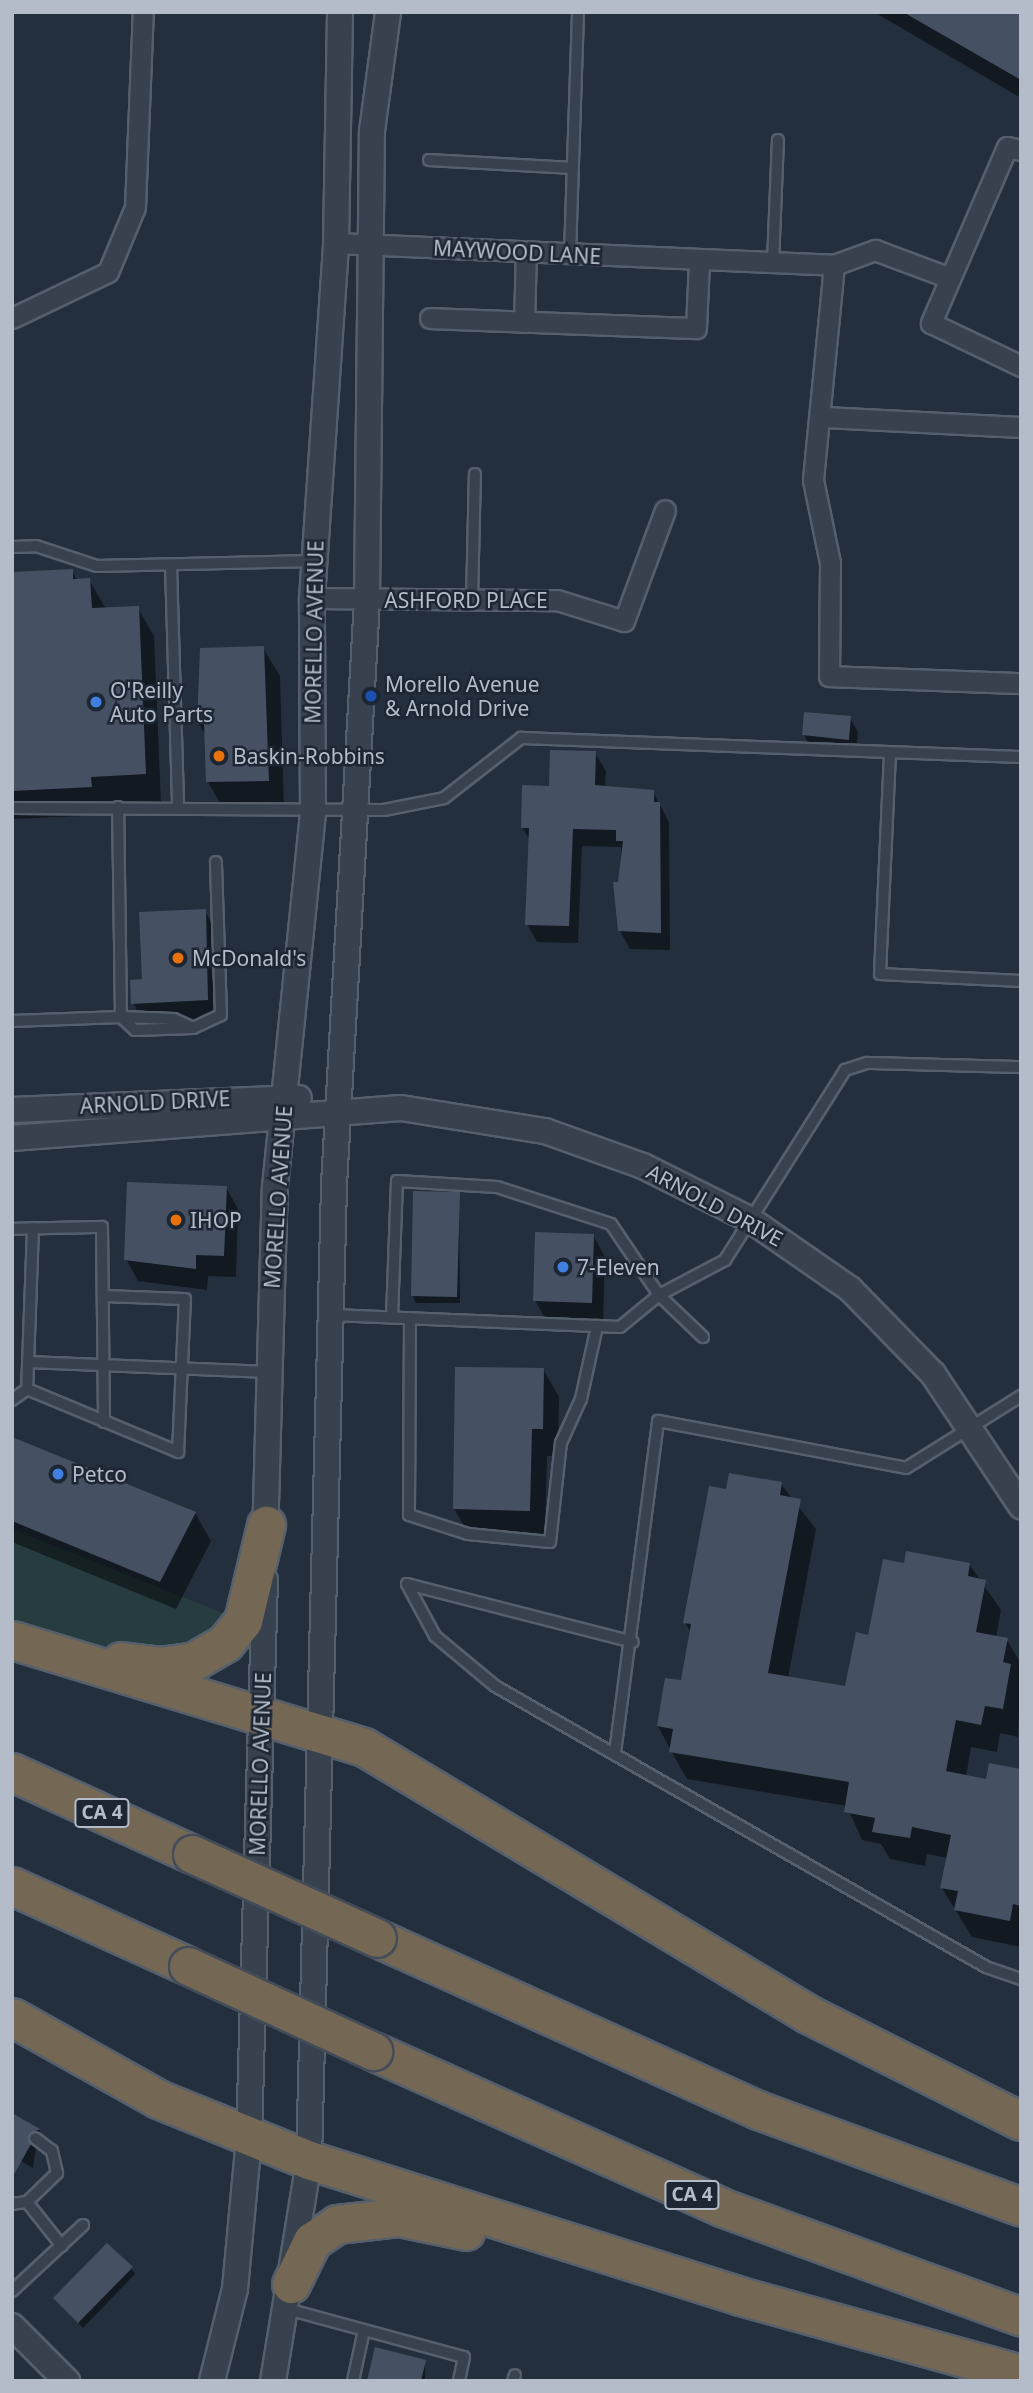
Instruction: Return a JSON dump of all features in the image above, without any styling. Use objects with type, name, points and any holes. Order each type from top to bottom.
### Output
[{"type":"highway","points":[[69,1658],[160,1666],[194,1661],[225,1643],[243,1621],[266,1525]]},
{"type":"highway","points":[[12,1640],[261,1721],[363,1747],[808,2014],[1021,2121]]},
{"type":"highway","name":"CA 4","points":[[12,1772],[758,2110],[1021,2207]]},
{"type":"highway","name":"CA 4","points":[[12,1886],[721,2207],[1021,2317]]},
{"type":"highway","points":[[12,2017],[158,2099],[309,2160],[537,2232],[1021,2374]]},
{"type":"highway","points":[[289,2297],[312,2241],[337,2224],[398,2217],[470,2232],[537,2232]]},
{"type":"street","points":[[12,318],[108,272],[135,206],[143,12]]},
{"type":"street","name":"MORELLO AVENUE","points":[[212,2381],[235,2289],[249,2138],[270,1372],[285,1095],[313,813],[312,598],[336,243],[340,12]]},
{"type":"street","points":[[273,2381],[289,2297],[309,2160],[337,1108],[351,811],[367,600],[372,131],[388,12]]},
{"type":"street","points":[[1021,150],[1007,147],[931,323],[1021,366]]},
{"type":"street","name":"MAYWOOD LANE","points":[[336,243],[834,265],[876,250],[950,278]]},
{"type":"street","points":[[524,322],[526,252]]},
{"type":"street","points":[[430,318],[696,328],[699,261]]},
{"type":"street","points":[[834,265],[824,417],[814,481],[830,563],[829,676],[1021,682]]},
{"type":"street","points":[[824,417],[1021,427]]},
{"type":"street","name":"ASHFORD PLACE","points":[[312,598],[472,602],[557,600],[624,621],[665,510]]},
{"type":"street","name":"ARNOLD DRIVE","points":[[12,1110],[285,1095],[337,1108],[401,1108],[545,1131],[643,1166],[749,1219],[850,1289],[933,1374],[973,1425],[1021,1506]]},
{"type":"street","name":"ARNOLD DRIVE","points":[[12,1138],[283,1122],[337,1108]]},
{"type":"street","points":[[12,2326],[67,2381]]},
{"type":"lane","points":[[570,254],[578,12]]},
{"type":"lane","points":[[773,263],[778,140]]},
{"type":"lane","points":[[429,160],[573,168]]},
{"type":"lane","points":[[472,602],[474,474]]},
{"type":"lane","points":[[12,547],[36,546],[97,566],[314,561]]},
{"type":"lane","points":[[171,566],[178,807]]},
{"type":"lane","points":[[12,808],[178,807],[313,813],[351,811],[444,798],[521,738],[1021,757]]},
{"type":"lane","points":[[890,753],[880,974],[1021,981]]},
{"type":"lane","points":[[118,807],[121,1017]]},
{"type":"lane","points":[[12,1021],[174,1018],[193,1028],[221,1015],[216,862]]},
{"type":"lane","points":[[331,1315],[620,1327],[659,1295],[725,1260],[845,1070],[867,1062],[1021,1068]]},
{"type":"lane","points":[[392,1317],[397,1181],[497,1187],[611,1224],[659,1295],[703,1337]]},
{"type":"lane","points":[[12,1229],[102,1227],[104,1422]]},
{"type":"lane","points":[[27,1390],[33,1228]]},
{"type":"lane","points":[[27,1390],[178,1452],[185,1299],[103,1296]]},
{"type":"lane","points":[[411,1318],[409,1515],[468,1534],[550,1542],[561,1443],[580,1399],[597,1326]]},
{"type":"lane","points":[[28,1362],[270,1372]]},
{"type":"lane","points":[[12,1400],[27,1390]]},
{"type":"lane","points":[[615,1753],[633,1642],[658,1421],[906,1468],[1021,1396]]},
{"type":"lane","points":[[633,1642],[407,1584],[435,1636],[495,1686],[986,1967],[1021,1979]]},
{"type":"lane","points":[[12,2204],[27,2202],[57,2173],[52,2151],[35,2138]]},
{"type":"lane","points":[[27,2202],[62,2246]]},
{"type":"lane","points":[[12,2291],[83,2225]]},
{"type":"lane","points":[[289,2297],[364,2330],[464,2357],[459,2381]]},
{"type":"lane","points":[[353,2381],[364,2330]]},
{"type":"green space","points":[[12,1529],[243,1621],[194,1661],[12,1640]]},
{"type":"building","points":[[903,12],[1021,12],[1021,80]]},
{"type":"building","points":[[73,569],[73,579],[90,578],[92,608],[139,606],[146,774],[91,777],[92,787],[12,791],[12,572]]},
{"type":"building","points":[[264,646],[269,781],[206,782],[204,724],[197,724],[200,648]]},
{"type":"building","points":[[804,712],[851,716],[849,740],[802,735]]},
{"type":"building","points":[[550,750],[596,751],[595,785],[654,790],[654,802],[660,802],[661,933],[618,931],[613,882],[618,882],[623,841],[616,841],[616,830],[573,829],[569,926],[525,925],[529,828],[521,828],[522,785],[549,786]]},
{"type":"building","name":"McDonald's","points":[[206,909],[208,1000],[131,1004],[130,980],[142,979],[139,912]]},
{"type":"building","name":"IHOP","points":[[127,1182],[227,1186],[224,1256],[196,1255],[196,1269],[124,1260]]},
{"type":"building","points":[[413,1191],[460,1192],[457,1297],[411,1296]]},
{"type":"building","name":"7-Eleven","points":[[535,1232],[594,1234],[592,1303],[533,1301]]},
{"type":"building","points":[[455,1367],[544,1368],[543,1429],[532,1429],[530,1511],[453,1509]]},
{"type":"building","name":"Petco","points":[[12,1437],[196,1512],[160,1582],[12,1521]]},
{"type":"building","points":[[729,1473],[782,1482],[780,1495],[801,1499],[768,1673],[845,1686],[856,1632],[868,1635],[883,1559],[904,1563],[906,1551],[970,1563],[968,1576],[986,1580],[976,1632],[1008,1638],[1003,1662],[1011,1664],[1003,1709],[985,1706],[981,1725],[956,1720],[946,1771],[986,1779],[989,1763],[1021,1769],[1021,1906],[1013,1904],[1010,1921],[954,1910],[958,1891],[940,1888],[951,1835],[912,1827],[910,1838],[872,1832],[875,1818],[844,1812],[849,1782],[669,1752],[673,1729],[657,1726],[665,1678],[681,1680],[691,1624],[683,1623],[709,1486],[726,1489]]},
{"type":"building","points":[[12,2113],[40,2129],[29,2134],[31,2144],[12,2178]]},
{"type":"building","points":[[107,2243],[133,2267],[78,2323],[53,2298]]},
{"type":"building","points":[[375,2347],[426,2360],[421,2381],[367,2381]]},
{"type":"place","name":"Morello Avenue & Arnold Drive","points":[[371,696]]},
{"type":"place","name":"O'Reilly Auto Parts","points":[[96,702]]},
{"type":"place","name":"Baskin-Robbins","points":[[219,756]]},
{"type":"place","name":"McDonald's","points":[[178,958]]},
{"type":"place","name":"IHOP","points":[[176,1220]]},
{"type":"place","name":"7-Eleven","points":[[563,1267]]},
{"type":"place","name":"Petco","points":[[58,1474]]}]
